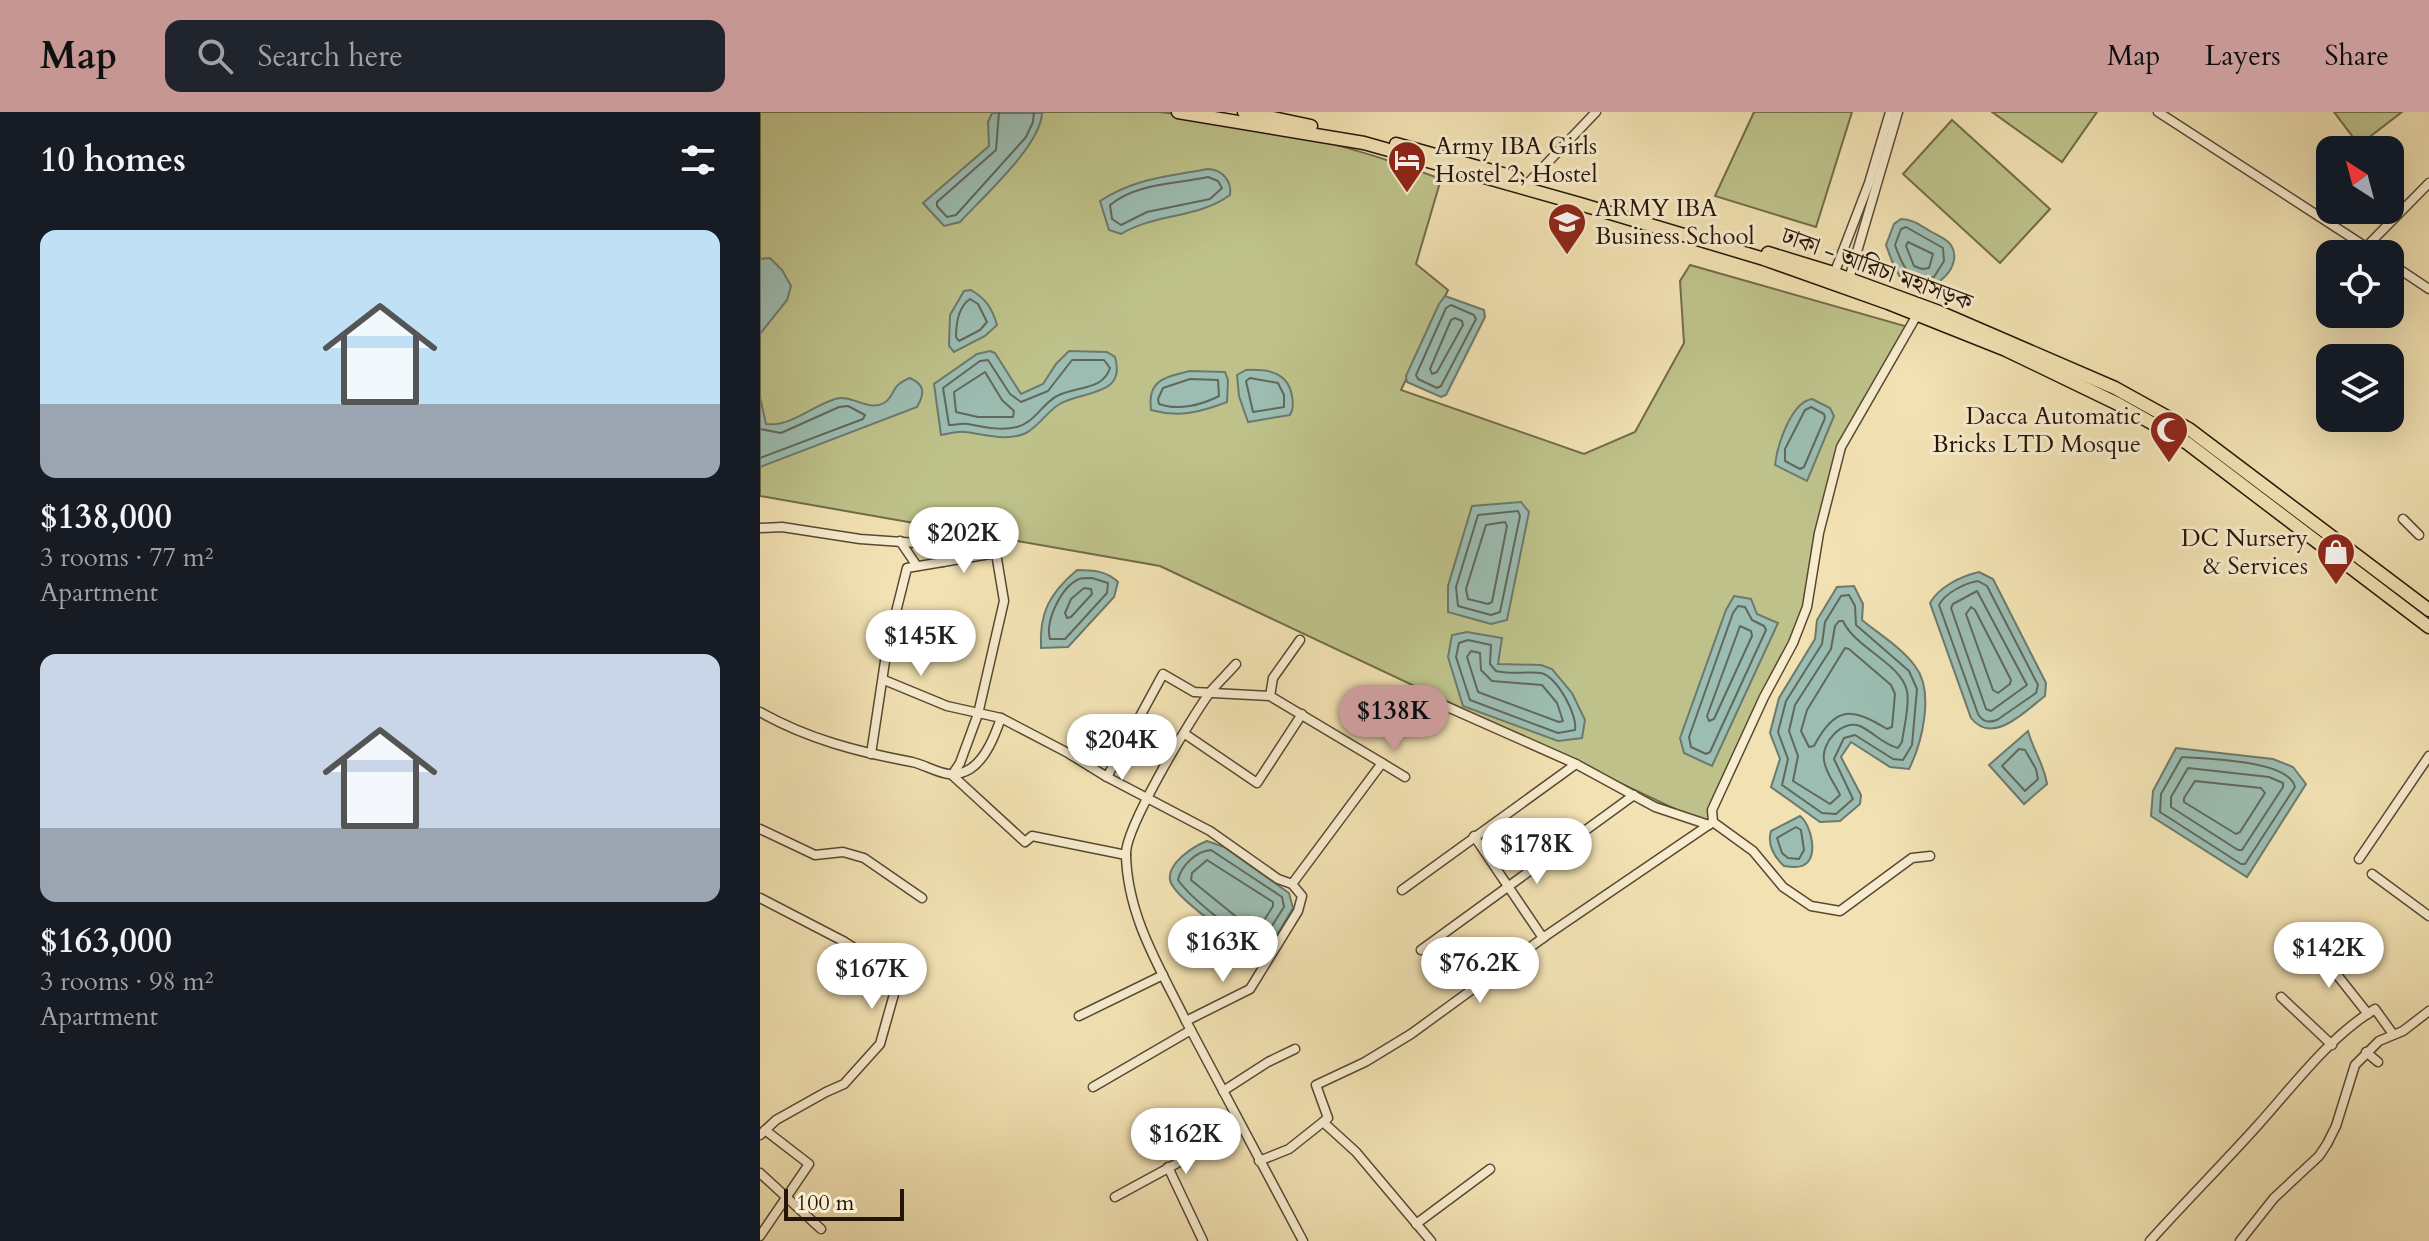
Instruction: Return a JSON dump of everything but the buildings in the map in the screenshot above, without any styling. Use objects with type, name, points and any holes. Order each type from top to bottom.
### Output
[{"type":"highway","points":[[1178,112],[1364,143],[1764,259],[2006,350],[2118,404],[2187,443],[2429,627]]},
{"type":"highway","name":"ঢাকা - আরিচা মহাসড়ক","points":[[1244,112],[1423,150],[1834,274],[1939,312],[2115,388],[2177,422],[2429,610]]},
{"type":"street","points":[[1529,182],[1596,112]]},
{"type":"street","points":[[1834,274],[1869,183],[1890,112]]},
{"type":"street","points":[[1849,279],[1898,112]]},
{"type":"street","points":[[2158,112],[2355,240]]},
{"type":"street","points":[[2373,240],[2429,183]]},
{"type":"street","points":[[2404,272],[2429,289]]},
{"type":"street","points":[[1711,823],[1712,810],[1764,697],[1793,643],[1807,607],[1819,533],[1841,447],[1917,315]]},
{"type":"street","points":[[2403,519],[2419,535]]},
{"type":"street","points":[[760,528],[782,527],[860,539],[945,545],[943,562]]},
{"type":"street","points":[[900,541],[917,566]]},
{"type":"street","points":[[871,754],[887,648],[907,568],[996,553],[1004,601],[978,714],[960,763],[952,775]]},
{"type":"street","points":[[1270,696],[1273,678],[1300,640]]},
{"type":"street","points":[[1236,664],[1210,693],[1145,799],[1126,855],[1130,891],[1142,933],[1303,1241]]},
{"type":"street","points":[[1107,777],[1163,674],[1194,692],[1270,696],[1405,777]]},
{"type":"street","points":[[884,680],[947,706],[1001,718],[1145,799],[1210,831],[1278,879],[1292,884],[1302,896],[1298,911],[1250,989],[1186,1021]]},
{"type":"street","points":[[1443,705],[1576,764],[1655,807],[1711,823],[1753,851],[1783,887],[1811,906],[1840,911],[1912,858],[1930,856]]},
{"type":"street","points":[[760,712],[785,726],[835,746],[915,763],[949,776],[971,769],[992,743],[1001,718]]},
{"type":"street","points":[[1185,734],[1257,783],[1302,714]]},
{"type":"street","points":[[2359,859],[2429,756]]},
{"type":"street","points":[[1292,884],[1382,763]]},
{"type":"street","points":[[1402,890],[1576,764]]},
{"type":"street","points":[[952,775],[1025,842],[1032,836],[1126,855]]},
{"type":"street","points":[[1421,950],[1634,795]]},
{"type":"street","points":[[1259,1161],[1289,1149],[1328,1118],[1316,1085],[1365,1062],[1411,1034],[1543,938],[1711,823]]},
{"type":"street","points":[[760,829],[815,855],[843,852],[864,858],[922,898]]},
{"type":"street","points":[[1474,836],[1543,938]]},
{"type":"street","points":[[2372,874],[2429,916]]},
{"type":"street","points":[[760,898],[845,942],[882,966],[903,973],[908,980],[906,988],[896,987],[880,1044],[844,1084],[776,1120],[762,1133],[809,1164],[760,1236]]},
{"type":"street","points":[[2315,947],[2368,1014]]},
{"type":"street","points":[[1079,1016],[1163,975]]},
{"type":"street","points":[[2281,997],[2332,1045]]},
{"type":"street","points":[[2150,1241],[2220,1168],[2314,1061],[2368,1014],[2377,1010],[2393,1034]]},
{"type":"street","points":[[2240,1241],[2274,1198],[2319,1156],[2336,1126],[2355,1065],[2366,1052],[2403,1031],[2429,1011]]},
{"type":"street","points":[[1093,1087],[1191,1030]]},
{"type":"street","points":[[1223,1091],[1295,1049]]},
{"type":"street","points":[[2366,1052],[2378,1062]]},
{"type":"street","points":[[1323,1122],[1356,1152],[1431,1241]]},
{"type":"street","points":[[1115,1197],[1242,1128]]},
{"type":"street","points":[[1168,1167],[1203,1241]]},
{"type":"street","points":[[1416,1224],[1490,1169]]},
{"type":"street","points":[[760,1173],[821,1229]]},
{"type":"green space","points":[[760,112],[1159,112],[1230,121],[1302,136],[1373,155],[1441,179],[1416,264],[1448,290],[1401,390],[1584,454],[1635,432],[1684,343],[1680,281],[1690,265],[1912,328],[1841,447],[1799,628],[1709,825],[1160,566],[760,496]]},
{"type":"green space","points":[[1754,112],[1852,112],[1816,227],[1715,196]]},
{"type":"green space","points":[[1992,112],[2097,112],[2062,162]]},
{"type":"green space","points":[[2334,112],[2402,112],[2371,136],[2352,136]]},
{"type":"green space","points":[[1952,120],[2050,209],[2000,263],[1903,174]]},
{"type":"water","points":[[992,113],[1042,113],[1032,140],[1009,170],[960,222],[944,226],[923,203],[989,146],[988,122]]},
{"type":"water","points":[[1207,169],[1225,177],[1230,195],[1204,208],[1148,222],[1121,234],[1109,230],[1100,201],[1139,183]]},
{"type":"water","points":[[1901,219],[1916,223],[1951,245],[1953,264],[1941,280],[1922,287],[1912,285],[1902,279],[1894,267],[1886,245],[1894,224]]},
{"type":"water","points":[[770,258],[791,286],[787,300],[760,334],[760,259]]},
{"type":"water","points":[[971,290],[988,304],[997,325],[985,336],[954,352],[949,346],[950,315],[964,291]]},
{"type":"water","points":[[1445,296],[1484,310],[1485,317],[1446,395],[1441,397],[1407,382],[1406,376]]},
{"type":"water","points":[[1069,351],[1107,352],[1115,357],[1117,370],[1108,386],[1058,405],[1035,427],[1019,436],[962,432],[941,435],[934,384],[977,354],[995,353],[1021,394],[1043,384]]},
{"type":"water","points":[[1246,370],[1269,371],[1286,382],[1293,401],[1290,415],[1248,422],[1239,396],[1237,375]]},
{"type":"water","points":[[1190,371],[1225,372],[1228,380],[1227,402],[1190,413],[1171,414],[1151,410],[1155,386],[1166,378]]},
{"type":"water","points":[[910,378],[922,390],[917,407],[760,467],[760,397],[766,424],[775,424],[835,399],[872,405],[884,403],[899,384]]},
{"type":"water","points":[[1812,399],[1830,408],[1834,416],[1807,481],[1775,465],[1782,437],[1792,416],[1804,402]]},
{"type":"water","points":[[1521,502],[1529,512],[1507,620],[1491,624],[1448,612],[1448,586],[1472,506]]},
{"type":"water","points":[[1077,570],[1099,572],[1114,578],[1118,582],[1114,597],[1068,647],[1041,648],[1042,624],[1048,604]]},
{"type":"water","points":[[1979,572],[1993,579],[2046,683],[2045,696],[2028,710],[2009,723],[1989,728],[1980,726],[1971,718],[1930,603],[1951,583]]},
{"type":"water","points":[[1854,586],[1863,604],[1862,620],[1904,653],[1921,677],[1925,703],[1922,732],[1909,769],[1890,767],[1851,742],[1841,757],[1861,795],[1860,804],[1840,821],[1820,822],[1771,787],[1780,759],[1770,733],[1779,698],[1815,639],[1817,620],[1837,587]]},
{"type":"water","points":[[1734,596],[1751,599],[1757,614],[1778,623],[1712,766],[1684,753],[1680,738],[1726,610]]},
{"type":"water","points":[[1467,632],[1502,638],[1498,664],[1541,665],[1552,669],[1572,693],[1585,720],[1582,738],[1558,741],[1463,706],[1448,657],[1452,635]]},
{"type":"water","points":[[2028,731],[2047,784],[2024,804],[1989,765]]},
{"type":"water","points":[[2176,748],[2273,759],[2293,767],[2306,784],[2247,877],[2151,816],[2153,791]]},
{"type":"water","points":[[1800,816],[1812,840],[1811,855],[1802,866],[1784,866],[1772,850],[1771,831]]},
{"type":"water","points":[[1207,841],[1224,847],[1289,893],[1293,908],[1263,954],[1196,909],[1170,880],[1177,862]]},
{"type":"place","name":"Army IBA Girls Hostel 2, Hostel","points":[[1407,194]]},
{"type":"place","name":"ARMY IBA Business School","points":[[1567,256]]},
{"type":"place","name":"Dacca Automatic Bricks LTD Mosque","points":[[2169,464]]},
{"type":"place","name":"DC Nursery & Services","points":[[2336,586]]}]
